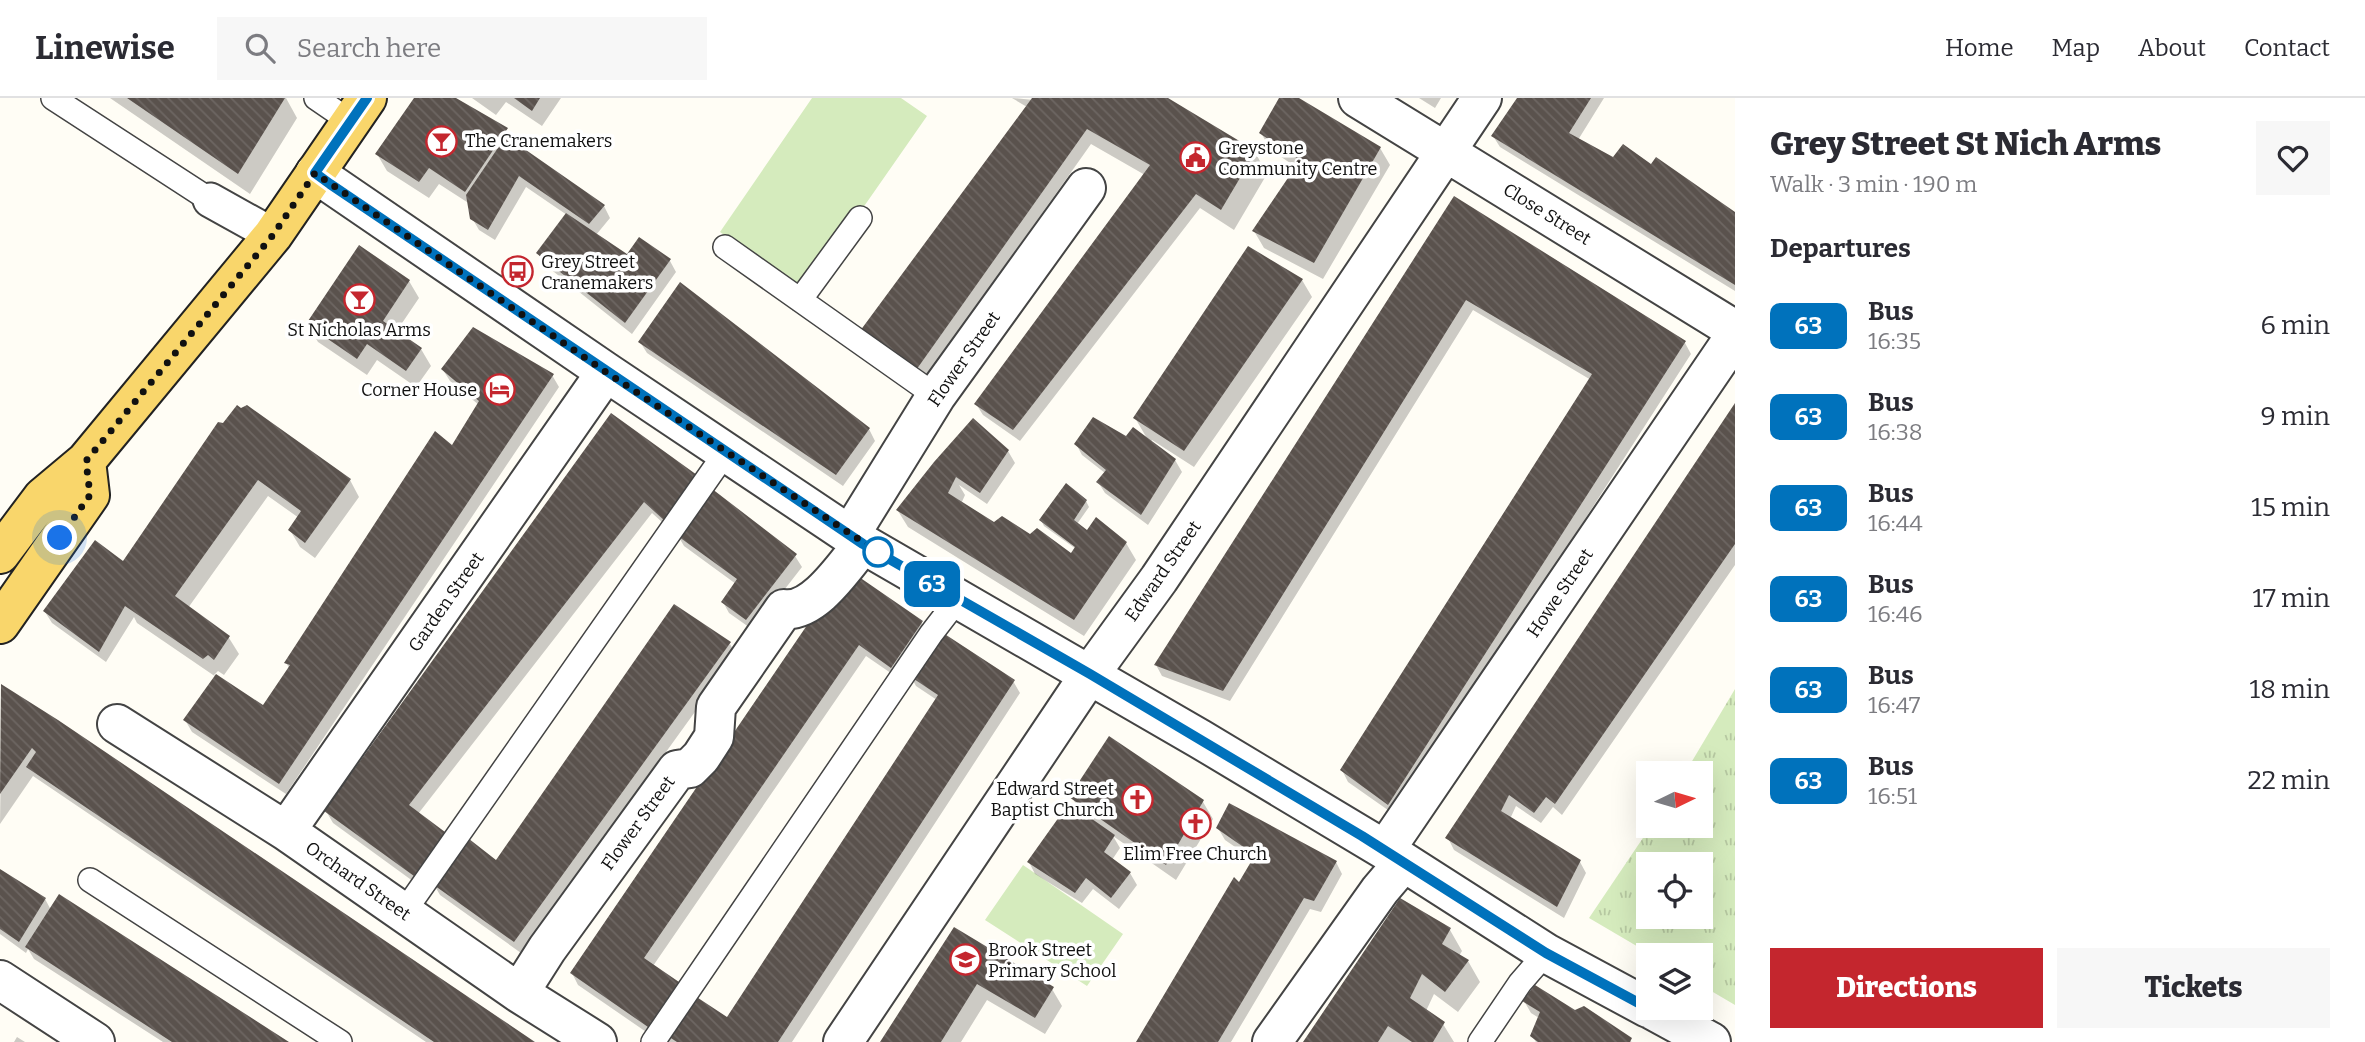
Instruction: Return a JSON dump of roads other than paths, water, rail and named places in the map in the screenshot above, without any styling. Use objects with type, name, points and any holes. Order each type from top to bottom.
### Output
[{"type":"main road","points":[[0,554],[44,497],[86,461],[273,235],[359,110]]},
{"type":"main road","points":[[0,624],[90,495],[86,461]]},
{"type":"street","name":"Close Street","points":[[1358,98],[1735,330]]},
{"type":"street","name":"Edward Street","points":[[843,1042],[1090,674],[1159,579],[1482,98]]},
{"type":"street","points":[[315,173],[857,539],[1090,674],[1394,857],[1546,953],[1636,1001]]},
{"type":"street","name":"Flower Street","points":[[519,993],[547,949],[677,770],[690,768],[701,757],[714,737],[716,707],[784,609],[793,610],[818,597],[857,539],[936,396],[1086,188]]},
{"type":"street","points":[[210,200],[273,235]]},
{"type":"street","name":"Howe Street","points":[[1272,1042],[1380,890],[1394,857],[1735,336]]},
{"type":"street","name":"Garden Street","points":[[286,831],[606,372]]},
{"type":"street","name":"Orchard Street","points":[[117,724],[286,831],[519,993],[597,1042]]},
{"type":"street","points":[[0,980],[95,1042]]},
{"type":"street","points":[[1669,1020],[1702,1040]]},
{"type":"lane","points":[[54,98],[210,200]]},
{"type":"lane","points":[[316,98],[359,110]]},
{"type":"lane","points":[[800,300],[860,218]]},
{"type":"lane","points":[[725,247],[936,396]]},
{"type":"lane","points":[[404,912],[726,452]]},
{"type":"lane","points":[[653,1042],[915,657],[958,599]]},
{"type":"lane","points":[[90,880],[340,1042]]},
{"type":"lane","points":[[1480,1042],[1520,983],[1546,953]]},
{"type":"place","name":"The Cranemakers","points":[[442,141]]},
{"type":"place","name":"Greystone Community Centre","points":[[1195,158]]},
{"type":"place","name":"Grey Street Cranemakers","points":[[518,272]]},
{"type":"place","name":"St Nicholas Arms","points":[[359,300]]},
{"type":"place","name":"Corner House","points":[[500,390]]},
{"type":"place","name":"Edward Street Baptist Church","points":[[1137,799]]},
{"type":"place","name":"Elim Free Church","points":[[1195,823]]},
{"type":"place","name":"Brook Street Primary School","points":[[965,960]]}]
